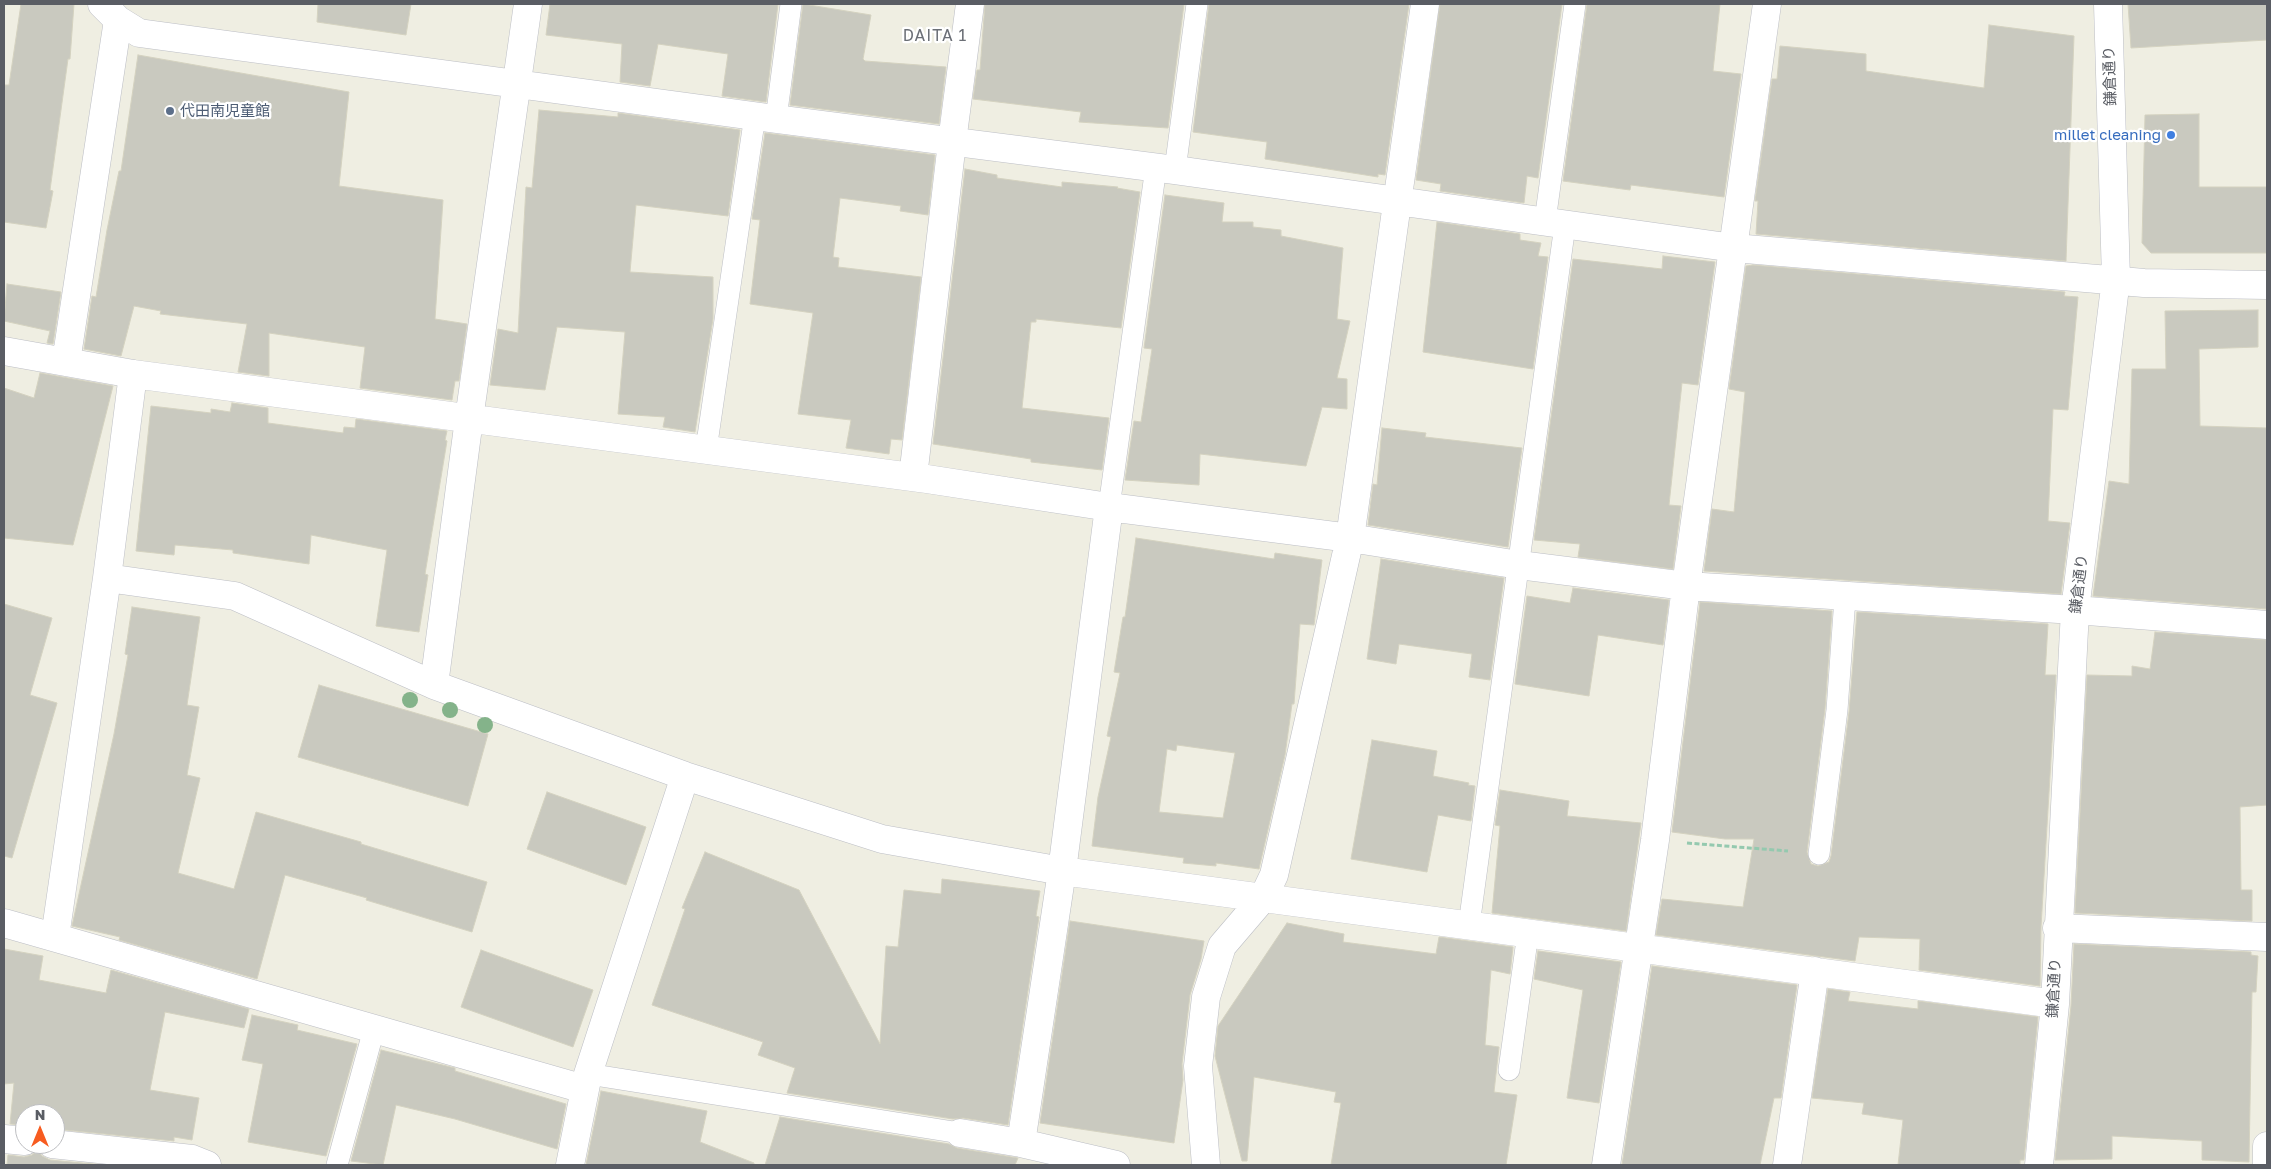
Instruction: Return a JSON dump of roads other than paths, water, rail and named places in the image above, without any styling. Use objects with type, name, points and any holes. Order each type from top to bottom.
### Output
[{"type":"street","points":[[434,685],[469,420],[528,4]]},
{"type":"street","points":[[913,477],[970,4]]},
{"type":"street","points":[[1206,1165],[1198,1066],[1206,997],[1222,946],[1263,898],[1274,875],[1350,538],[1425,4]]},
{"type":"street","points":[[1606,1165],[1655,840],[1686,586],[1767,4]]},
{"type":"street","name":"鎌倉通り","points":[[2039,1165],[2055,1004],[2057,928],[2075,610],[2116,279],[2108,4]]},
{"type":"street","points":[[66,362],[110,12],[139,33],[952,142],[1166,168],[1734,248],[2116,279],[2144,283],[2267,285]]},
{"type":"street","points":[[4,351],[133,374],[469,420],[913,477],[1109,507],[1350,538],[1519,564],[1686,586],[1845,598],[2075,610],[2267,625]]},
{"type":"street","points":[[55,937],[107,578],[133,374]]},
{"type":"street","points":[[1021,1142],[1062,871],[1109,507]]},
{"type":"street","points":[[107,578],[235,596],[434,685],[685,776],[882,839],[1062,871],[1638,946],[2055,1004]]},
{"type":"street","points":[[570,1165],[586,1082],[685,776]]},
{"type":"street","points":[[4,923],[374,1028],[586,1082]]},
{"type":"street","points":[[2057,928],[2267,937]]},
{"type":"street","points":[[1787,1165],[1815,971]]},
{"type":"street","points":[[960,1133],[1021,1142],[1116,1165]]},
{"type":"street","points":[[65,1145],[192,1159],[206,1165]]},
{"type":"street","points":[[2266,1165],[2267,1146]]},
{"type":"lane","points":[[706,450],[765,117],[791,4]]},
{"type":"lane","points":[[1109,507],[1166,168],[1198,4]]},
{"type":"lane","points":[[1468,925],[1519,564],[1555,223],[1575,4]]},
{"type":"lane","points":[[1819,854],[1836,710],[1845,598]]},
{"type":"lane","points":[[1509,1070],[1528,933]]},
{"type":"lane","points":[[336,1165],[374,1028]]},
{"type":"lane","points":[[586,1082],[960,1133]]},
{"type":"place","name":"代田南児童館","points":[[170,111]]},
{"type":"place","name":"millet cleaning","points":[[2171,135]]},
{"type":"district","name":"DAITA 1","points":[[935,36]]}]
